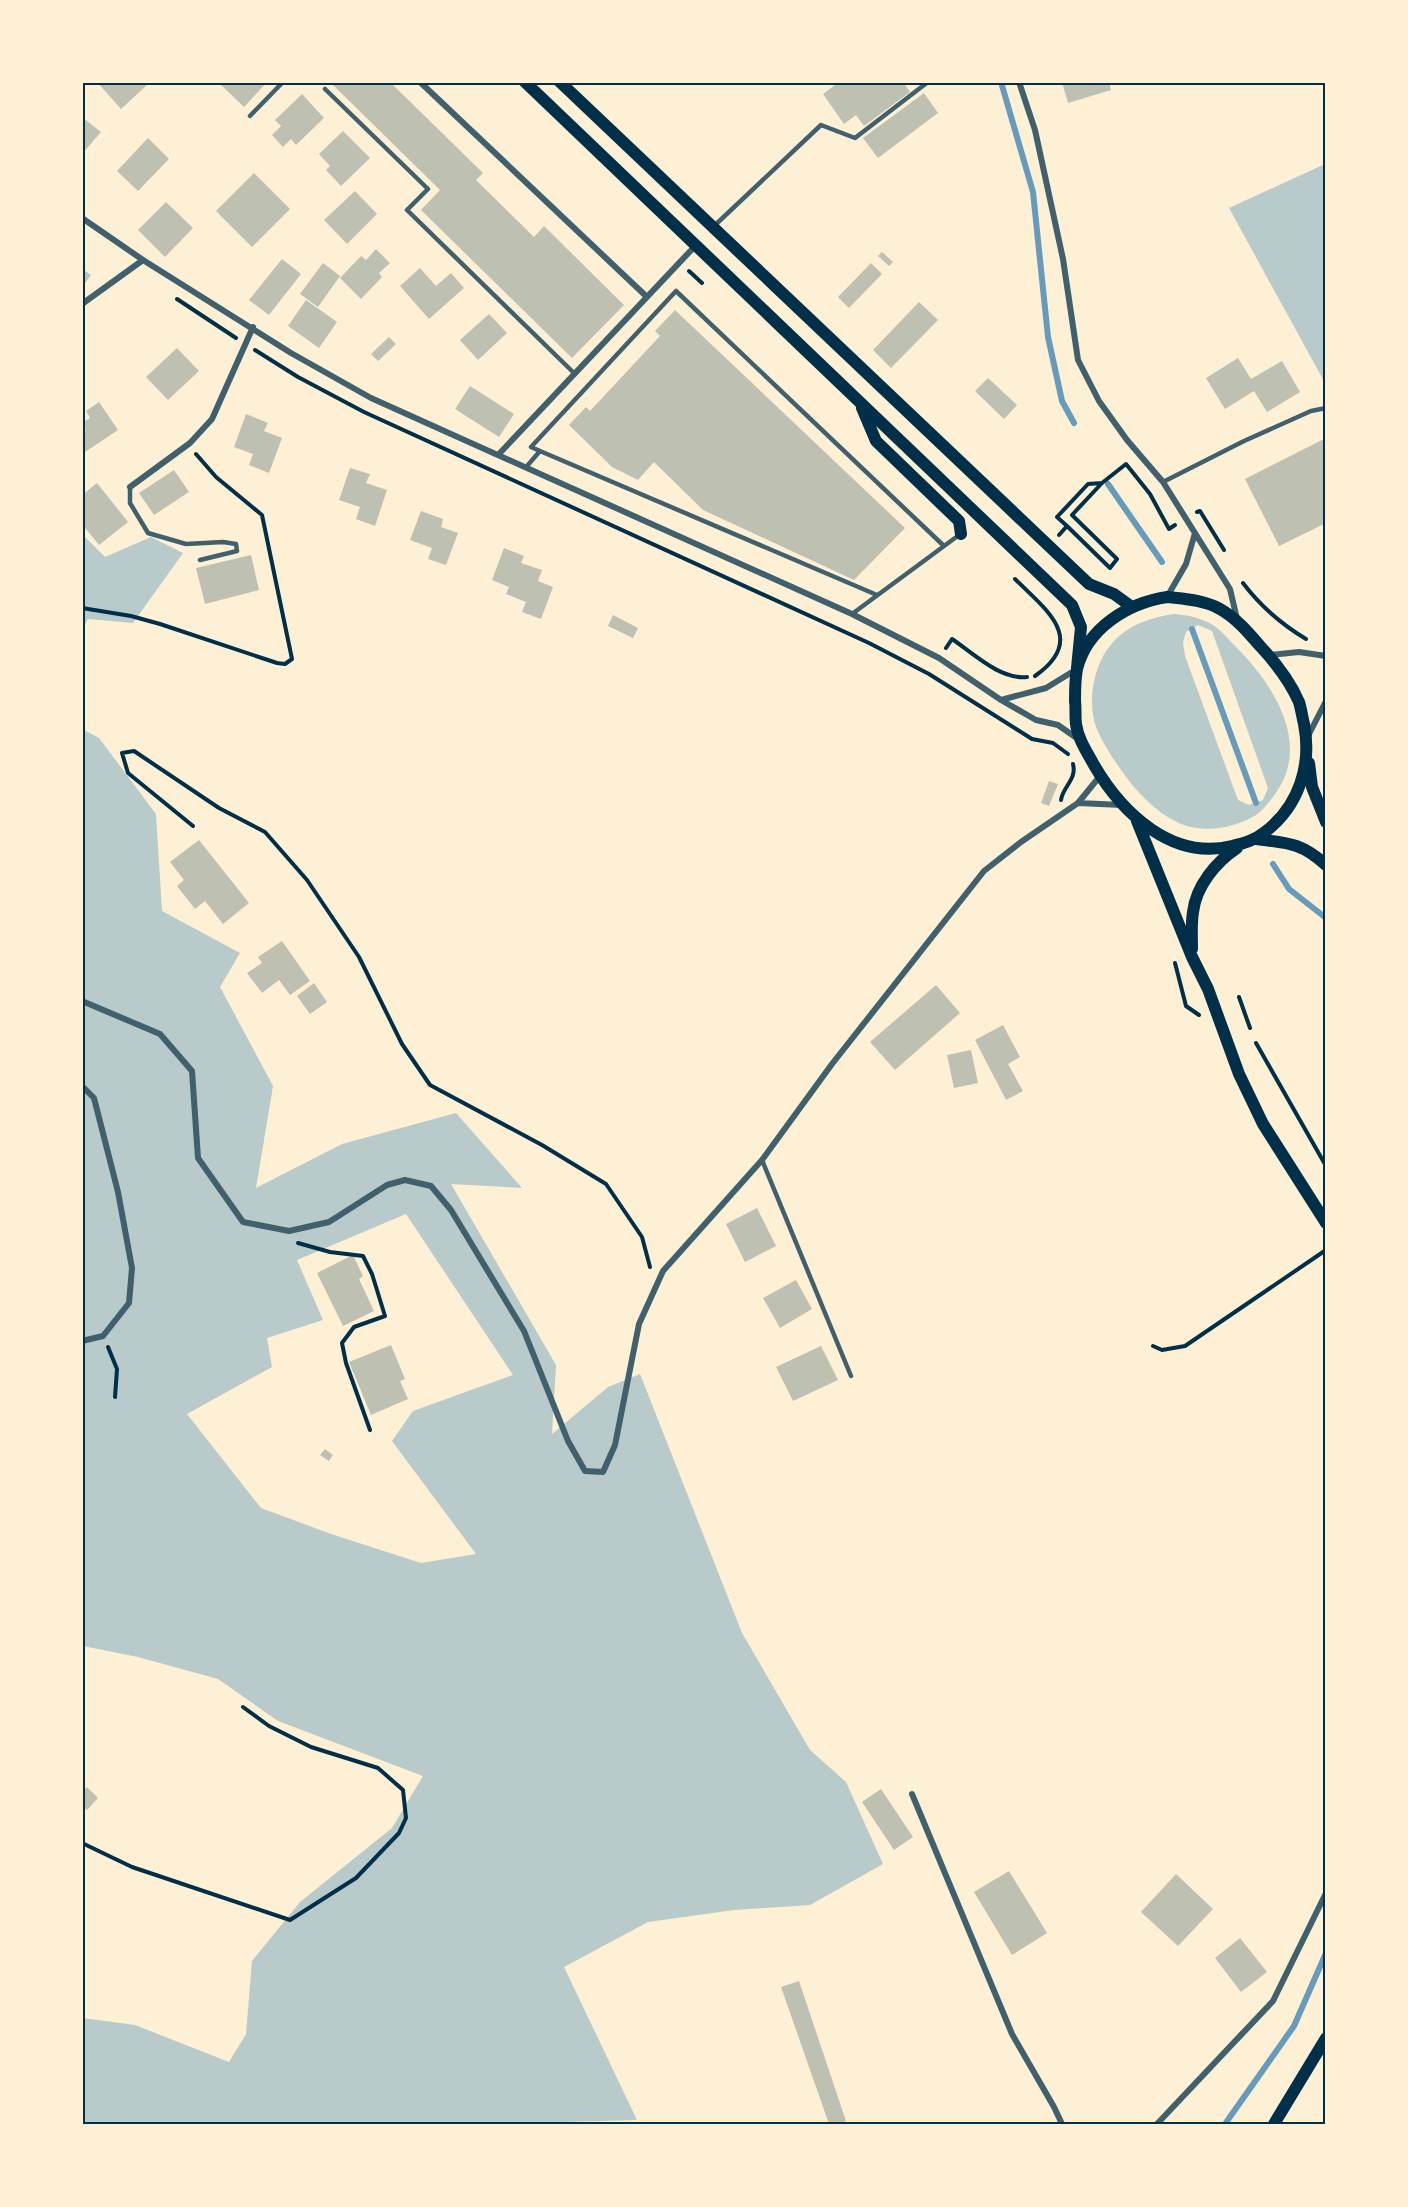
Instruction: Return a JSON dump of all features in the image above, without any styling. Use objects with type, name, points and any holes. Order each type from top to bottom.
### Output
[{"type":"main road","points":[[525,82],[1072,605],[1081,627],[1077,669],[1076,723],[1081,741],[1100,775],[1136,819],[1192,957],[1208,988],[1239,1074],[1263,1124],[1326,1223]]},
{"type":"main road","points":[[560,82],[1089,584],[1114,594],[1132,607]]},
{"type":"main road","points":[[859,401],[876,441],[958,521],[960,534]]},
{"type":"main road","points":[[1077,669],[1088,645],[1104,625],[1132,607],[1149,600],[1167,597],[1218,608],[1238,622],[1268,655],[1289,684],[1299,703],[1307,740],[1312,787],[1326,822]]},
{"type":"main road","points":[[1192,957],[1193,910],[1200,888],[1225,856],[1276,824],[1291,806],[1302,779],[1307,756]]},
{"type":"main road","points":[[1136,819],[1161,836],[1195,848],[1222,848],[1251,841],[1292,844],[1310,851],[1326,864]]},
{"type":"main road","points":[[1274,2124],[1326,2038]]},
{"type":"street","points":[[420,82],[647,297]]},
{"type":"street","points":[[1020,82],[1035,130],[1063,259],[1078,360],[1098,401],[1163,482],[1230,589],[1238,622]]},
{"type":"street","points":[[82,218],[143,260],[291,352],[371,398],[527,466],[852,614],[939,658],[1000,700],[1036,720],[1058,725],[1081,741]]},
{"type":"street","points":[[498,455],[696,245]]},
{"type":"street","points":[[82,304],[143,260]]},
{"type":"street","points":[[130,487],[190,443],[212,419],[253,327]]},
{"type":"street","points":[[1167,597],[1186,564],[1195,533]]},
{"type":"street","points":[[1268,655],[1299,652],[1326,656]]},
{"type":"street","points":[[1000,700],[1046,688],[1077,669]]},
{"type":"street","points":[[1307,740],[1326,701]]},
{"type":"street","points":[[82,1001],[160,1034],[192,1071],[198,1158],[243,1221],[289,1231],[329,1222],[387,1185],[405,1180],[431,1186],[451,1210],[524,1331],[568,1441],[585,1471],[603,1472],[615,1445],[639,1324],[663,1271],[762,1160],[832,1064],[984,871],[1078,803],[1100,775]]},
{"type":"street","points":[[1078,803],[1125,805]]},
{"type":"street","points":[[82,1086],[94,1098],[118,1192],[132,1268],[129,1303],[103,1336],[82,1341]]},
{"type":"street","points":[[912,1794],[1012,2034],[1062,2124]]},
{"type":"street","points":[[1157,2124],[1273,2001],[1326,1893]]},
{"type":"lane","points":[[250,116],[283,82]]},
{"type":"lane","points":[[713,226],[821,125],[855,138],[928,82]]},
{"type":"lane","points":[[325,89],[428,189],[407,210],[575,374]]},
{"type":"lane","points":[[877,596],[531,447],[676,291],[944,546]]},
{"type":"lane","points":[[1163,482],[1311,411],[1326,408]]},
{"type":"lane","points":[[527,466],[540,450]]},
{"type":"lane","points":[[130,487],[130,503],[148,533],[186,544],[223,542],[236,544],[237,550],[200,560]]},
{"type":"lane","points":[[852,614],[960,534]]},
{"type":"lane","points":[[762,1160],[851,1376]]},
{"type":"path","points":[[82,608],[130,616],[160,624],[277,663],[285,664],[292,659],[262,515],[206,468],[190,443]]},
{"type":"path","points":[[1102,483],[1088,484],[1057,517],[1110,568],[1117,559],[1072,515],[1102,483],[1126,464],[1150,494],[1169,529]]},
{"type":"path","points":[[1200,511],[1228,556]]},
{"type":"path","points":[[1056,538],[1067,526]]},
{"type":"path","points":[[1239,575],[1258,602],[1276,619],[1307,640],[1315,641]]},
{"type":"path","points":[[952,639],[1003,673],[1020,678],[1034,677],[1049,666],[1058,652],[1060,633],[1054,618],[1015,579]]},
{"type":"path","points":[[869,643],[929,674],[1032,739],[1053,743],[1064,750],[1074,768],[1073,777],[1062,793],[1061,799]]},
{"type":"path","points":[[193,826],[128,773],[122,753],[134,751],[219,808],[265,832],[307,880],[359,957],[402,1044],[430,1085],[542,1145],[606,1184],[642,1237],[656,1288]]},
{"type":"path","points":[[1239,998],[1250,1028]]},
{"type":"path","points":[[1256,1043],[1326,1166]]},
{"type":"path","points":[[289,1231],[297,1242],[330,1252],[363,1256],[372,1274],[385,1316],[354,1328],[342,1343],[346,1363],[370,1430]]},
{"type":"path","points":[[1153,1346],[1162,1350],[1185,1346],[1326,1250]]},
{"type":"path","points":[[103,1336],[117,1369],[115,1397]]},
{"type":"path","points":[[82,1842],[132,1867],[291,1920],[356,1878],[399,1833],[406,1818],[403,1790],[378,1768],[311,1747],[269,1726],[243,1707]]},
{"type":"shaded area","points":[[1325,164],[1325,383],[1229,208]]},
{"type":"shaded area","points":[[83,535],[105,557],[151,537],[183,553],[133,623],[88,619],[83,628]]},
{"type":"shaded area","points":[[1174,614],[1189,616],[1204,620],[1216,627],[1252,664],[1264,680],[1284,716],[1289,735],[1290,754],[1286,773],[1267,804],[1256,815],[1238,824],[1217,828],[1196,828],[1186,826],[1169,817],[1146,800],[1133,785],[1114,760],[1098,733],[1093,716],[1092,693],[1098,667],[1112,643],[1122,634],[1145,621]],"holes":[[[1198,625],[1212,631],[1268,788],[1263,800],[1249,805],[1238,800],[1185,656],[1183,642],[1186,632]]]},
{"type":"shaded area","points":[[82,729],[99,738],[156,814],[162,911],[240,953],[220,987],[273,1086],[256,1188],[342,1144],[456,1113],[522,1188],[451,1184],[556,1365],[552,1434],[608,1387],[640,1374],[742,1633],[810,1750],[846,1782],[883,1864],[810,1905],[734,1910],[648,1922],[564,1967],[637,2120],[487,2124],[83,2124],[83,2018],[135,2025],[229,2062],[246,2034],[252,1961],[300,1902],[392,1828],[423,1776],[278,1721],[218,1679],[138,1657],[83,1646]],"holes":[[[406,1214],[513,1375],[413,1411],[392,1441],[476,1554],[421,1563],[331,1534],[261,1508],[187,1414],[272,1367],[267,1338],[323,1320],[297,1260]]]},
{"type":"building","points":[[97,82],[143,82],[146,86],[121,109]]},
{"type":"building","points":[[218,82],[267,82],[244,107]]},
{"type":"building","points":[[330,82],[390,82],[483,173],[476,180],[534,237],[544,226],[624,305],[572,358],[421,210],[440,190]]},
{"type":"building","points":[[839,82],[903,82],[910,92],[864,126],[856,115],[844,124],[823,94]]},
{"type":"building","points":[[1062,82],[1109,82],[1111,90],[1068,103]]},
{"type":"building","points":[[924,93],[938,113],[878,158],[863,138]]},
{"type":"building","points":[[302,94],[324,118],[296,145],[291,139],[283,147],[272,135],[281,126],[275,120]]},
{"type":"building","points":[[82,117],[101,132],[82,154]]},
{"type":"building","points":[[343,131],[370,158],[341,186],[326,170],[330,166],[319,154]]},
{"type":"building","points":[[148,138],[169,159],[138,191],[117,171]]},
{"type":"building","points":[[254,173],[290,209],[252,247],[216,211]]},
{"type":"building","points":[[355,191],[377,214],[347,244],[324,220]]},
{"type":"building","points":[[166,202],[193,228],[165,257],[138,230]]},
{"type":"building","points":[[376,249],[390,263],[379,273],[382,277],[361,299],[340,278],[361,256],[366,260]]},
{"type":"building","points":[[882,252],[893,262],[889,266],[878,256]]},
{"type":"building","points":[[282,259],[301,274],[269,315],[249,300]]},
{"type":"building","points":[[323,263],[340,276],[318,307],[300,294]]},
{"type":"building","points":[[871,263],[882,274],[849,308],[838,297]]},
{"type":"building","points":[[420,268],[436,286],[451,273],[464,288],[429,319],[400,286]]},
{"type":"building","points":[[82,269],[91,275],[82,287]]},
{"type":"building","points":[[306,300],[337,322],[319,348],[288,326]]},
{"type":"building","points":[[919,302],[938,320],[891,368],[873,350]]},
{"type":"building","points":[[675,310],[905,528],[854,580],[703,510],[654,462],[638,480],[612,467],[569,425],[586,407],[590,411],[660,336],[655,331]]},
{"type":"building","points":[[489,314],[507,333],[478,360],[460,340]]},
{"type":"building","points":[[389,337],[396,344],[378,361],[371,354]]},
{"type":"building","points":[[177,348],[199,371],[168,400],[146,377]]},
{"type":"building","points":[[1238,358],[1251,379],[1282,361],[1300,392],[1267,412],[1254,391],[1225,409],[1206,378]]},
{"type":"building","points":[[988,378],[1017,405],[1004,419],[975,391]]},
{"type":"building","points":[[470,386],[514,414],[499,437],[455,409]]},
{"type":"building","points":[[99,402],[118,430],[85,452],[82,447],[82,433],[86,431],[82,423],[90,418],[86,411]]},
{"type":"building","points":[[246,414],[268,423],[264,431],[282,438],[269,473],[249,465],[253,454],[234,447]]},
{"type":"building","points":[[1326,438],[1326,523],[1279,546],[1245,479]]},
{"type":"building","points":[[350,468],[370,474],[366,483],[387,490],[375,526],[356,519],[360,507],[339,500]]},
{"type":"building","points":[[174,470],[189,492],[154,515],[139,493]]},
{"type":"building","points":[[97,483],[128,522],[99,545],[82,524],[82,495]]},
{"type":"building","points":[[421,511],[443,519],[441,527],[458,533],[446,565],[428,559],[432,548],[410,540]]},
{"type":"building","points":[[504,548],[524,556],[521,563],[542,570],[538,581],[553,587],[541,619],[522,612],[526,602],[506,594],[509,587],[492,580]]},
{"type":"building","points":[[251,555],[259,590],[205,604],[196,568]]},
{"type":"building","points":[[613,615],[638,628],[633,638],[608,626]]},
{"type":"building","points":[[1049,781],[1058,784],[1049,806],[1041,803]]},
{"type":"building","points":[[199,840],[249,903],[223,924],[205,901],[195,909],[177,886],[184,880],[170,862]]},
{"type":"building","points":[[282,941],[310,981],[290,995],[279,980],[262,993],[247,973],[262,963],[258,957]]},
{"type":"building","points":[[314,983],[327,1002],[310,1014],[297,996]]},
{"type":"building","points":[[936,985],[960,1013],[895,1070],[870,1042]]},
{"type":"building","points":[[1003,1025],[1020,1057],[1008,1064],[1023,1091],[1006,1100],[975,1040]]},
{"type":"building","points":[[971,1050],[978,1083],[954,1088],[947,1055]]},
{"type":"building","points":[[757,1208],[776,1246],[745,1262],[726,1224]]},
{"type":"building","points":[[353,1255],[363,1276],[359,1279],[374,1311],[343,1326],[317,1273]]},
{"type":"building","points":[[796,1280],[812,1309],[780,1328],[763,1298]]},
{"type":"building","points":[[391,1345],[405,1379],[400,1381],[408,1399],[371,1415],[349,1362]]},
{"type":"building","points":[[821,1346],[838,1380],[793,1401],[776,1367]]},
{"type":"building","points":[[325,1449],[333,1455],[329,1461],[320,1455]]},
{"type":"building","points":[[87,1787],[98,1798],[87,1810],[82,1805],[82,1792]]},
{"type":"building","points":[[881,1789],[913,1837],[894,1850],[862,1802]]},
{"type":"building","points":[[1009,1871],[1047,1933],[1012,1955],[974,1892]]},
{"type":"building","points":[[1176,1874],[1213,1909],[1178,1946],[1141,1912]]},
{"type":"building","points":[[1240,1938],[1267,1972],[1241,1992],[1215,1958]]},
{"type":"building","points":[[799,1981],[846,2121],[829,2124],[781,1987]]},
{"type":"waterway","points":[[1001,82],[1033,192],[1048,337],[1062,401],[1074,423]]},
{"type":"waterway","points":[[1108,484],[1162,562]]},
{"type":"waterway","points":[[1192,629],[1256,803]]},
{"type":"waterway","points":[[1273,864],[1289,889],[1326,918]]},
{"type":"waterway","points":[[1225,2124],[1294,2026],[1326,1953]]}]
